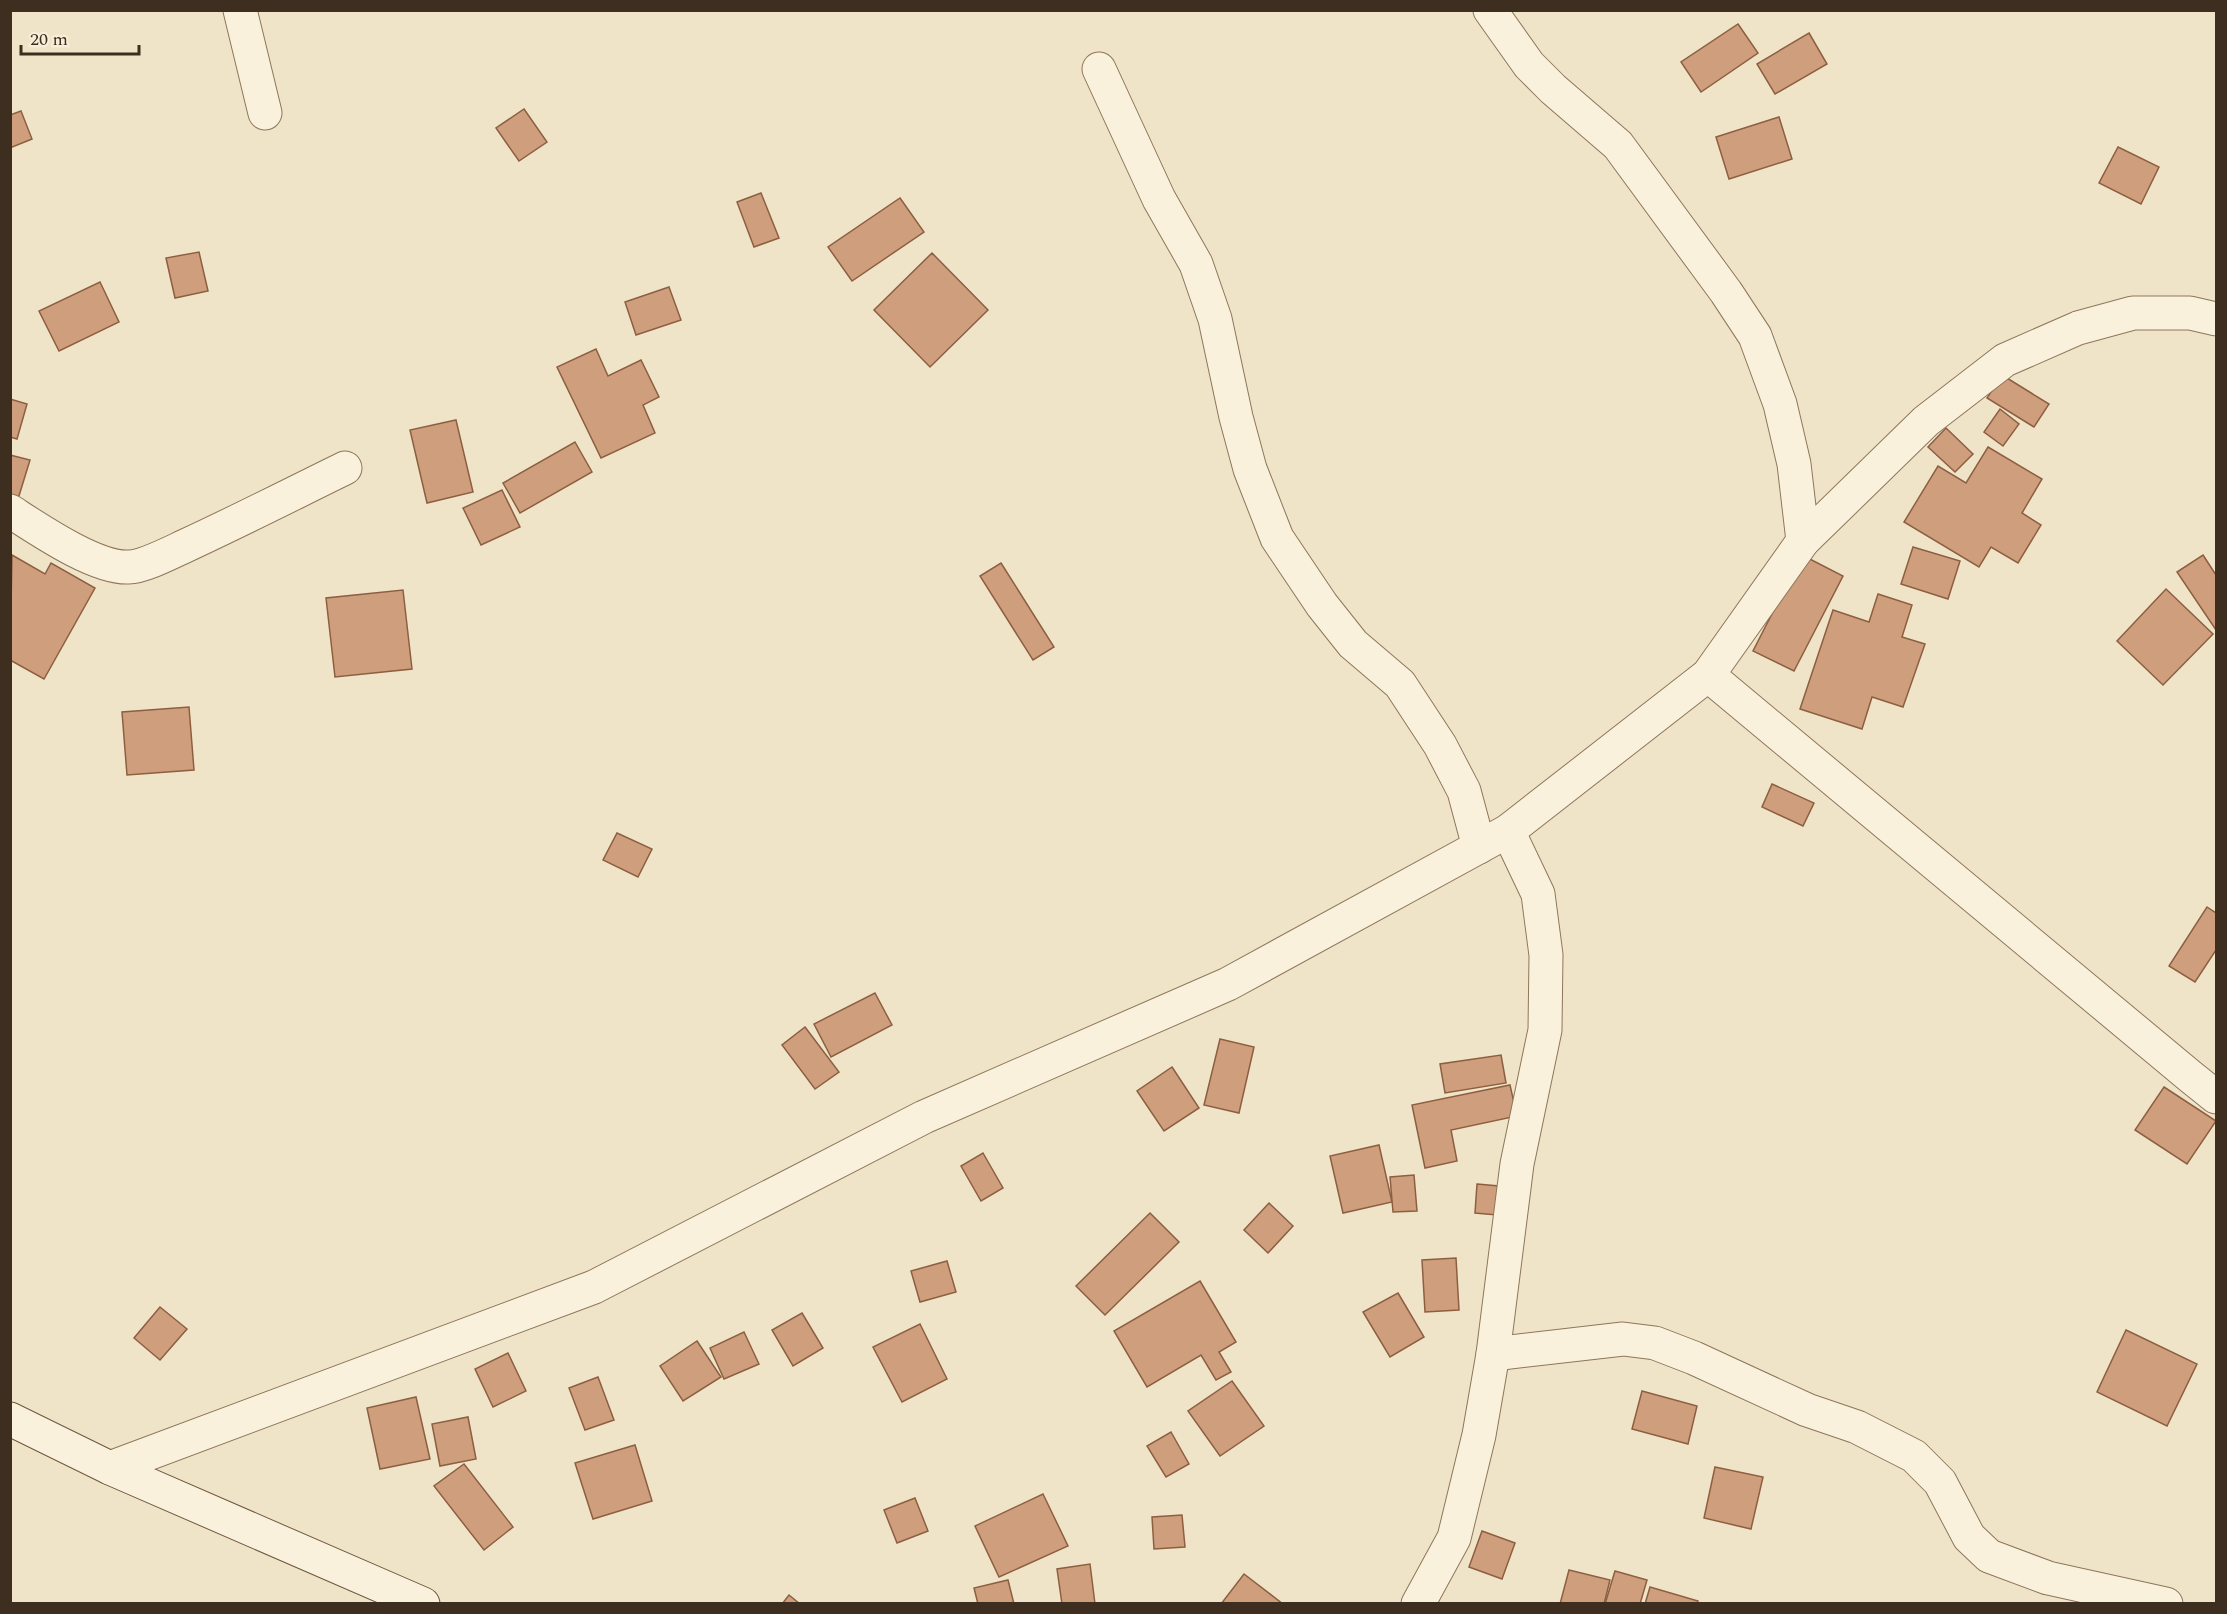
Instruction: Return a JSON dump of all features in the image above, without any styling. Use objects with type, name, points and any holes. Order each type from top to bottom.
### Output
[{"type":"street","points":[[240,10],[265,113]]},
{"type":"street","points":[[1490,10],[1529,65],[1553,89],[1618,145],[1726,292],[1755,336],[1780,404],[1794,464],[1803,541]]},
{"type":"street","points":[[1099,69],[1159,199],[1196,264],[1215,319],[1236,417],[1250,469],[1277,538],[1322,605],[1353,644],[1400,684],[1440,745],[1464,791],[1479,847]]},
{"type":"street","points":[[110,1468],[594,1287],[924,1117],[1228,984],[1508,831],[1708,675],[1803,541],[1926,421],[2005,360],[2078,328],[2133,313],[2190,314],[2217,319]]},
{"type":"street","points":[[10,512],[65,546],[108,563],[130,567],[160,557],[234,523],[345,468]]},
{"type":"street","points":[[1708,675],[2217,1097]]},
{"type":"street","points":[[1418,1604],[1454,1538],[1479,1436],[1493,1354],[1516,1164],[1545,1030],[1546,955],[1538,894],[1508,831]]},
{"type":"street","points":[[1493,1354],[1623,1339],[1655,1343],[1694,1358],[1807,1410],[1857,1427],[1914,1456],[1940,1482],[1969,1537],[1989,1556],[2048,1578],[2166,1604]]},
{"type":"street","points":[[10,1419],[110,1468],[409,1601]]},
{"type":"building","points":[[1738,24],[1758,53],[1701,92],[1681,62]]},
{"type":"building","points":[[1809,33],[1827,64],[1775,94],[1757,64]]},
{"type":"building","points":[[524,109],[547,142],[519,161],[496,128]]},
{"type":"building","points":[[21,111],[32,139],[10,148],[10,115]]},
{"type":"building","points":[[1779,117],[1792,159],[1729,179],[1716,137]]},
{"type":"building","points":[[2118,147],[2159,167],[2141,204],[2099,183]]},
{"type":"building","points":[[761,193],[779,238],[754,247],[737,202]]},
{"type":"building","points":[[900,198],[924,232],[852,281],[828,247]]},
{"type":"building","points":[[199,252],[208,291],[175,298],[166,258]]},
{"type":"building","points":[[932,253],[988,310],[930,367],[874,310]]},
{"type":"building","points":[[100,282],[119,322],[59,351],[39,311]]},
{"type":"building","points":[[669,287],[681,320],[636,335],[625,302]]},
{"type":"building","points":[[596,349],[608,376],[641,360],[659,397],[643,405],[655,433],[601,458],[557,367]]},
{"type":"building","points":[[2002,375],[2049,404],[2034,427],[1987,398]]},
{"type":"building","points":[[10,399],[27,404],[17,439],[10,437]]},
{"type":"building","points":[[2000,409],[2019,424],[2003,446],[1984,432]]},
{"type":"building","points":[[456,420],[473,492],[427,503],[410,430]]},
{"type":"building","points":[[1946,428],[1973,454],[1955,472],[1928,447]]},
{"type":"building","points":[[575,442],[592,472],[520,513],[503,483]]},
{"type":"building","points":[[1988,447],[2042,479],[2022,513],[2041,525],[2018,563],[1991,547],[1979,567],[1904,522],[1938,466],[1966,483]]},
{"type":"building","points":[[10,455],[30,460],[18,499],[10,496]]},
{"type":"building","points":[[502,490],[520,527],[481,545],[463,508]]},
{"type":"building","points":[[1913,547],[1960,561],[1948,599],[1901,584]]},
{"type":"building","points":[[12,555],[45,574],[51,563],[95,588],[44,679],[10,660]]},
{"type":"building","points":[[1802,555],[1843,576],[1794,671],[1753,651]]},
{"type":"building","points":[[2203,555],[2216,575],[2216,630],[2177,572]]},
{"type":"building","points":[[1001,563],[1054,647],[1033,660],[980,576]]},
{"type":"building","points":[[2166,589],[2213,634],[2163,685],[2117,641]]},
{"type":"building","points":[[403,590],[412,669],[335,677],[326,598]]},
{"type":"building","points":[[1878,594],[1912,605],[1902,637],[1925,644],[1903,707],[1872,697],[1862,729],[1800,709],[1833,610],[1869,622]]},
{"type":"building","points":[[189,707],[194,770],[127,775],[122,712]]},
{"type":"building","points":[[1772,784],[1814,803],[1803,826],[1762,807]]},
{"type":"building","points":[[617,833],[652,849],[638,877],[603,860]]},
{"type":"building","points":[[2207,907],[2216,913],[2216,950],[2195,982],[2169,966]]},
{"type":"building","points":[[875,993],[892,1025],[831,1057],[814,1024]]},
{"type":"building","points":[[805,1027],[839,1072],[815,1089],[782,1045]]},
{"type":"building","points":[[1220,1039],[1254,1047],[1239,1113],[1204,1105]]},
{"type":"building","points":[[1501,1055],[1506,1083],[1445,1093],[1440,1064]]},
{"type":"building","points":[[1172,1067],[1199,1108],[1164,1131],[1137,1091]]},
{"type":"building","points":[[1510,1085],[1517,1116],[1451,1130],[1457,1161],[1425,1168],[1412,1105]]},
{"type":"building","points":[[2164,1087],[2216,1121],[2187,1164],[2135,1130]]},
{"type":"building","points":[[1379,1145],[1392,1202],[1343,1213],[1330,1156]]},
{"type":"building","points":[[983,1153],[1003,1188],[981,1201],[961,1166]]},
{"type":"building","points":[[1414,1175],[1417,1211],[1393,1212],[1390,1177]]},
{"type":"building","points":[[1477,1184],[1499,1186],[1497,1215],[1475,1213]]},
{"type":"building","points":[[1269,1203],[1293,1226],[1268,1253],[1244,1230]]},
{"type":"building","points":[[1150,1213],[1179,1242],[1105,1315],[1076,1286]]},
{"type":"building","points":[[1456,1258],[1459,1310],[1425,1312],[1422,1260]]},
{"type":"building","points":[[947,1261],[956,1292],[920,1302],[911,1271]]},
{"type":"building","points":[[1200,1281],[1236,1342],[1219,1352],[1231,1372],[1216,1380],[1201,1355],[1147,1387],[1114,1331]]},
{"type":"building","points":[[1398,1293],[1424,1337],[1390,1357],[1363,1312]]},
{"type":"building","points":[[160,1307],[187,1329],[160,1360],[134,1338]]},
{"type":"building","points":[[802,1313],[823,1348],[793,1366],[772,1330]]},
{"type":"building","points":[[920,1324],[947,1379],[902,1402],[873,1347]]},
{"type":"building","points":[[2126,1330],[2197,1364],[2167,1426],[2097,1392]]},
{"type":"building","points":[[744,1332],[759,1364],[724,1379],[710,1348]]},
{"type":"building","points":[[697,1341],[721,1377],[683,1401],[660,1366]]},
{"type":"building","points":[[508,1353],[526,1391],[493,1407],[475,1369]]},
{"type":"building","points":[[598,1377],[614,1420],[585,1430],[569,1388]]},
{"type":"building","points":[[1232,1381],[1264,1426],[1220,1456],[1188,1411]]},
{"type":"building","points":[[1642,1391],[1697,1406],[1688,1444],[1632,1429]]},
{"type":"building","points":[[416,1397],[430,1459],[380,1469],[367,1408]]},
{"type":"building","points":[[468,1417],[476,1459],[440,1466],[432,1424]]},
{"type":"building","points":[[1171,1432],[1189,1464],[1166,1477],[1147,1446]]},
{"type":"building","points":[[635,1445],[652,1501],[593,1519],[575,1463]]},
{"type":"building","points":[[464,1464],[513,1527],[484,1550],[434,1486]]},
{"type":"building","points":[[1715,1467],[1763,1477],[1751,1529],[1704,1518]]},
{"type":"building","points":[[1043,1494],[1068,1546],[999,1577],[975,1526]]},
{"type":"building","points":[[915,1498],[928,1531],[897,1543],[884,1510]]},
{"type":"building","points":[[1182,1515],[1185,1547],[1154,1549],[1152,1517]]},
{"type":"building","points":[[1482,1531],[1515,1543],[1502,1579],[1469,1567]]},
{"type":"building","points":[[1090,1564],[1095,1604],[1062,1604],[1057,1569]]},
{"type":"building","points":[[1569,1570],[1610,1580],[1604,1604],[1560,1604]]},
{"type":"building","points":[[1615,1571],[1647,1580],[1640,1604],[1605,1604]]},
{"type":"building","points":[[1244,1574],[1283,1604],[1221,1604]]},
{"type":"building","points":[[1008,1580],[1014,1604],[978,1604],[974,1588]]},
{"type":"building","points":[[1650,1587],[1698,1601],[1697,1604],[1645,1604]]},
{"type":"building","points":[[789,1595],[800,1604],[782,1604]]}]
